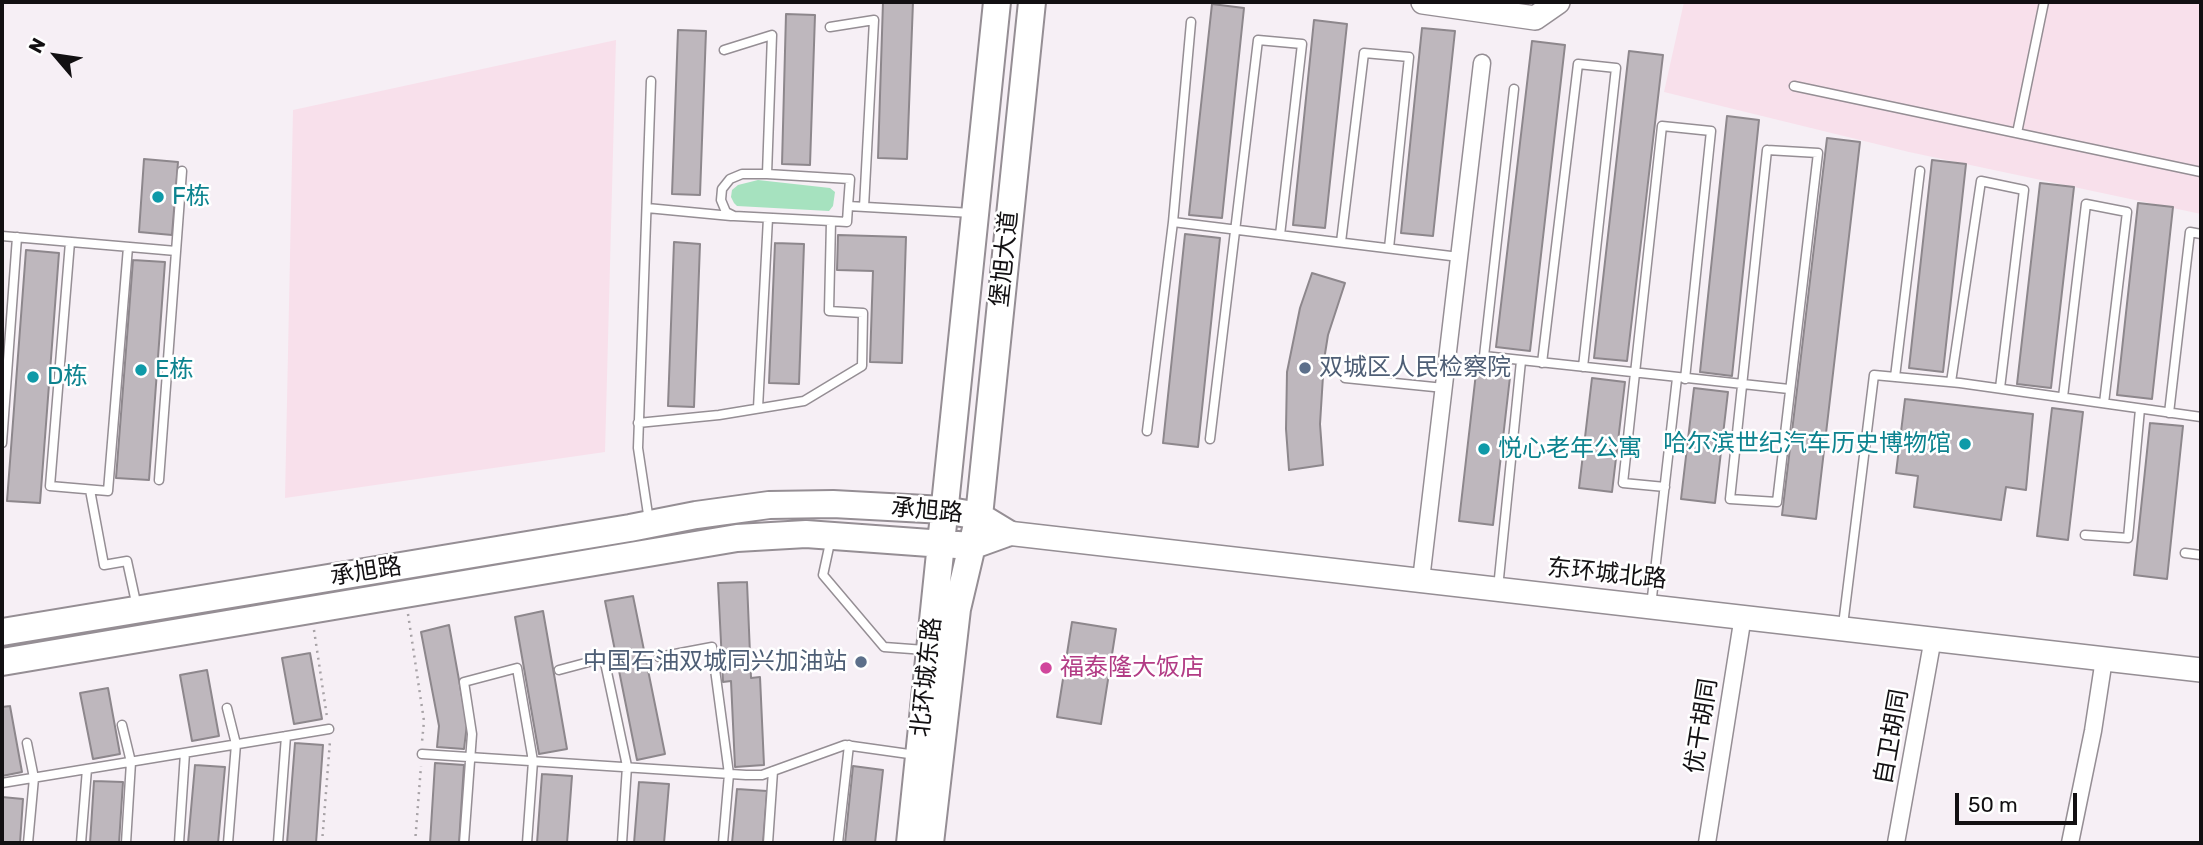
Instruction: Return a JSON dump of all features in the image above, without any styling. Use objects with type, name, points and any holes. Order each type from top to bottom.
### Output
[{"type":"main road","name":"堡旭大道","points":[[944,510],[997,2]]},
{"type":"main road","name":"堡旭大道","points":[[979,516],[1032,2]]},
{"type":"main road","points":[[1423,2],[1535,18],[1558,2]]},
{"type":"main road","name":"承旭路","points":[[2,632],[769,505],[833,504],[944,510],[979,516],[1007,533]]},
{"type":"main road","name":"北环城东路","points":[[930,843],[929,650],[944,510]]},
{"type":"main road","name":"北环城东路","points":[[909,843],[979,516]]},
{"type":"main road","name":"承旭路","points":[[2,662],[726,539],[777,534],[971,546],[1007,533]]},
{"type":"main road","name":"东环城北路","points":[[1007,533],[2201,670]]},
{"type":"street","points":[[1421,580],[1482,62]]},
{"type":"street","name":"优干胡同","points":[[1707,843],[1743,616]]},
{"type":"street","name":"自卫胡同","points":[[1896,843],[1934,638]]},
{"type":"street","points":[[2070,843],[2093,731],[2104,659]]},
{"type":"lane","points":[[2017,133],[2044,2]]},
{"type":"lane","points":[[830,27],[874,20],[864,207]]},
{"type":"lane","points":[[1147,431],[1173,222],[1191,22]]},
{"type":"lane","points":[[724,50],[772,35],[767,174]]},
{"type":"lane","points":[[1210,439],[1258,40],[1302,44],[1280,235]]},
{"type":"lane","points":[[1341,242],[1364,53],[1409,57],[1389,248]]},
{"type":"lane","points":[[1542,363],[1578,64],[1616,68],[1583,367]]},
{"type":"lane","points":[[650,524],[638,448],[638,423],[651,81]]},
{"type":"lane","points":[[1794,86],[2201,172]]},
{"type":"lane","points":[[1514,89],[1484,356],[1789,389]]},
{"type":"lane","points":[[1651,606],[1711,131],[1662,126],[1623,483],[1665,487]]},
{"type":"lane","points":[[1767,150],[1818,153],[1777,502],[1730,499],[1742,384],[1767,150]]},
{"type":"lane","points":[[1895,377],[1920,170]]},
{"type":"lane","points":[[159,480],[182,171]]},
{"type":"lane","points":[[646,208],[734,216],[847,222],[849,179],[742,174],[730,179],[722,189],[721,200],[726,212],[734,216]]},
{"type":"lane","points":[[1951,382],[1981,181],[2024,190],[2000,388]]},
{"type":"lane","points":[[2063,397],[2086,204],[2127,212],[2104,403]]},
{"type":"lane","points":[[848,206],[975,213]]},
{"type":"lane","points":[[758,408],[768,218]]},
{"type":"lane","points":[[638,423],[719,415],[804,401],[862,366],[863,313],[829,311],[831,221]]},
{"type":"lane","points":[[1173,222],[1459,257]]},
{"type":"lane","points":[[2169,413],[2190,232],[2201,234]]},
{"type":"lane","points":[[2,236],[176,251]]},
{"type":"lane","points":[[2,443],[17,237]]},
{"type":"lane","points":[[70,242],[50,486],[90,490],[108,491],[128,247]]},
{"type":"lane","points":[[1498,588],[1521,361]]},
{"type":"lane","points":[[1842,628],[1874,375],[2000,388],[2169,413],[2201,414]]},
{"type":"lane","points":[[1345,378],[1444,388]]},
{"type":"lane","points":[[2085,535],[2128,538],[2140,408]]},
{"type":"lane","points":[[90,490],[104,565],[127,561],[137,610]]},
{"type":"lane","points":[[832,536],[823,575],[884,647],[929,650]]},
{"type":"lane","points":[[2185,553],[2201,555]]},
{"type":"lane","points":[[659,657],[712,647],[729,774],[723,843]]},
{"type":"lane","points":[[559,670],[604,658],[627,766],[622,843]]},
{"type":"lane","points":[[464,843],[472,734],[464,682],[517,668],[533,761],[527,843]]},
{"type":"lane","points":[[227,708],[236,744],[228,843]]},
{"type":"lane","points":[[122,725],[131,762],[126,843]]},
{"type":"lane","points":[[2,783],[329,729]]},
{"type":"lane","points":[[278,843],[286,736]]},
{"type":"lane","points":[[27,743],[34,778],[28,843]]},
{"type":"lane","points":[[422,754],[762,775],[834,748],[849,746],[929,756]]},
{"type":"lane","points":[[838,843],[849,746]]},
{"type":"lane","points":[[179,843],[185,753]]},
{"type":"lane","points":[[81,843],[87,769]]},
{"type":"lane","points":[[768,843],[773,771]]},
{"type":"path","points":[[403,594],[412,635],[424,721],[415,843]]},
{"type":"shaded area","points":[[1684,2],[2201,2],[2201,214],[1909,152],[1664,92]]},
{"type":"shaded area","points":[[616,40],[605,452],[285,498],[293,110]]},
{"type":"green space","points":[[758,180],[830,188],[835,192],[833,206],[829,211],[737,206],[731,197],[732,190],[738,185]]},
{"type":"building","points":[[883,2],[913,2],[907,159],[878,158]]},
{"type":"building","points":[[1212,4],[1244,8],[1222,218],[1189,215]]},
{"type":"building","points":[[786,14],[815,15],[810,165],[782,164]]},
{"type":"building","points":[[1314,20],[1347,24],[1325,228],[1293,225]]},
{"type":"building","points":[[1422,28],[1455,31],[1433,236],[1401,233]]},
{"type":"building","points":[[678,30],[706,31],[700,195],[672,194]]},
{"type":"building","points":[[1532,41],[1565,45],[1530,351],[1496,347]]},
{"type":"building","points":[[1629,51],[1663,55],[1627,361],[1594,358]]},
{"type":"building","points":[[1727,116],[1759,120],[1732,376],[1700,372]]},
{"type":"building","points":[[1827,138],[1860,142],[1816,519],[1782,515]]},
{"type":"building","name":"F栋","points":[[144,159],[178,162],[172,235],[139,232]]},
{"type":"building","points":[[1932,160],[1966,164],[1943,372],[1909,368]]},
{"type":"building","points":[[2040,183],[2074,187],[2051,388],[2017,384]]},
{"type":"building","points":[[2138,203],[2173,207],[2152,399],[2117,395]]},
{"type":"building","points":[[1185,234],[1220,238],[1198,447],[1163,443]]},
{"type":"building","points":[[838,235],[906,237],[902,363],[870,362],[873,271],[837,270]]},
{"type":"building","points":[[674,242],[700,244],[694,407],[668,406]]},
{"type":"building","points":[[775,243],[804,244],[799,384],[769,383]]},
{"type":"building","name":"D栋","points":[[26,250],[59,253],[40,503],[7,501]]},
{"type":"building","name":"E栋","points":[[133,260],[165,262],[149,480],[116,478]]},
{"type":"building","name":"双城区人民检察院","points":[[1312,273],[1345,283],[1328,335],[1324,360],[1320,424],[1323,465],[1289,470],[1286,429],[1287,372],[1300,308]]},
{"type":"building","name":"悦心老年公寓","points":[[1476,373],[1510,377],[1493,525],[1459,521]]},
{"type":"building","points":[[1592,378],[1625,382],[1612,492],[1579,488]]},
{"type":"building","points":[[1694,388],[1728,392],[1715,503],[1681,499]]},
{"type":"building","name":"哈尔滨世纪汽车历史博物馆","points":[[1905,399],[2033,414],[2026,490],[2006,487],[2001,520],[1914,507],[1918,476],[1896,473]]},
{"type":"building","points":[[2052,408],[2083,412],[2068,540],[2037,536]]},
{"type":"building","points":[[2150,423],[2183,426],[2167,579],[2134,575]]},
{"type":"building","points":[[747,582],[751,678],[760,677],[764,765],[735,767],[731,681],[723,682],[718,583]]},
{"type":"building","points":[[633,596],[665,754],[637,760],[605,601]]},
{"type":"building","points":[[543,611],[567,749],[539,754],[515,617]]},
{"type":"building","points":[[1072,622],[1116,629],[1101,724],[1057,717]]},
{"type":"building","points":[[449,625],[467,724],[464,749],[437,747],[439,726],[421,632]]},
{"type":"building","points":[[310,653],[322,719],[294,724],[282,658]]},
{"type":"building","points":[[207,670],[219,736],[192,741],[180,675]]},
{"type":"building","points":[[108,688],[120,754],[93,759],[80,693]]},
{"type":"building","points":[[10,706],[22,772],[2,776],[2,707]]},
{"type":"building","points":[[295,743],[323,745],[316,843],[287,843]]},
{"type":"building","points":[[435,763],[464,765],[459,843],[430,843]]},
{"type":"building","points":[[195,765],[225,767],[218,843],[188,843]]},
{"type":"building","points":[[853,766],[883,770],[875,843],[845,843]]},
{"type":"building","points":[[542,774],[572,776],[567,843],[537,843]]},
{"type":"building","points":[[94,781],[123,782],[119,843],[90,843]]},
{"type":"building","points":[[639,782],[669,784],[664,843],[634,843]]},
{"type":"building","points":[[737,789],[767,791],[763,843],[732,843]]},
{"type":"building","points":[[2,797],[23,799],[20,843],[2,843]]},
{"type":"place","name":"F栋","points":[[158,197]]},
{"type":"place","name":"双城区人民检察院","points":[[1305,368]]},
{"type":"place","name":"E栋","points":[[141,370]]},
{"type":"place","name":"D栋","points":[[33,377]]},
{"type":"place","name":"哈尔滨世纪汽车历史博物馆","points":[[1965,444]]},
{"type":"place","name":"悦心老年公寓","points":[[1484,449]]},
{"type":"place","name":"中国石油双城同兴加油站","points":[[861,662]]},
{"type":"place","name":"福泰隆大饭店","points":[[1046,668]]}]
